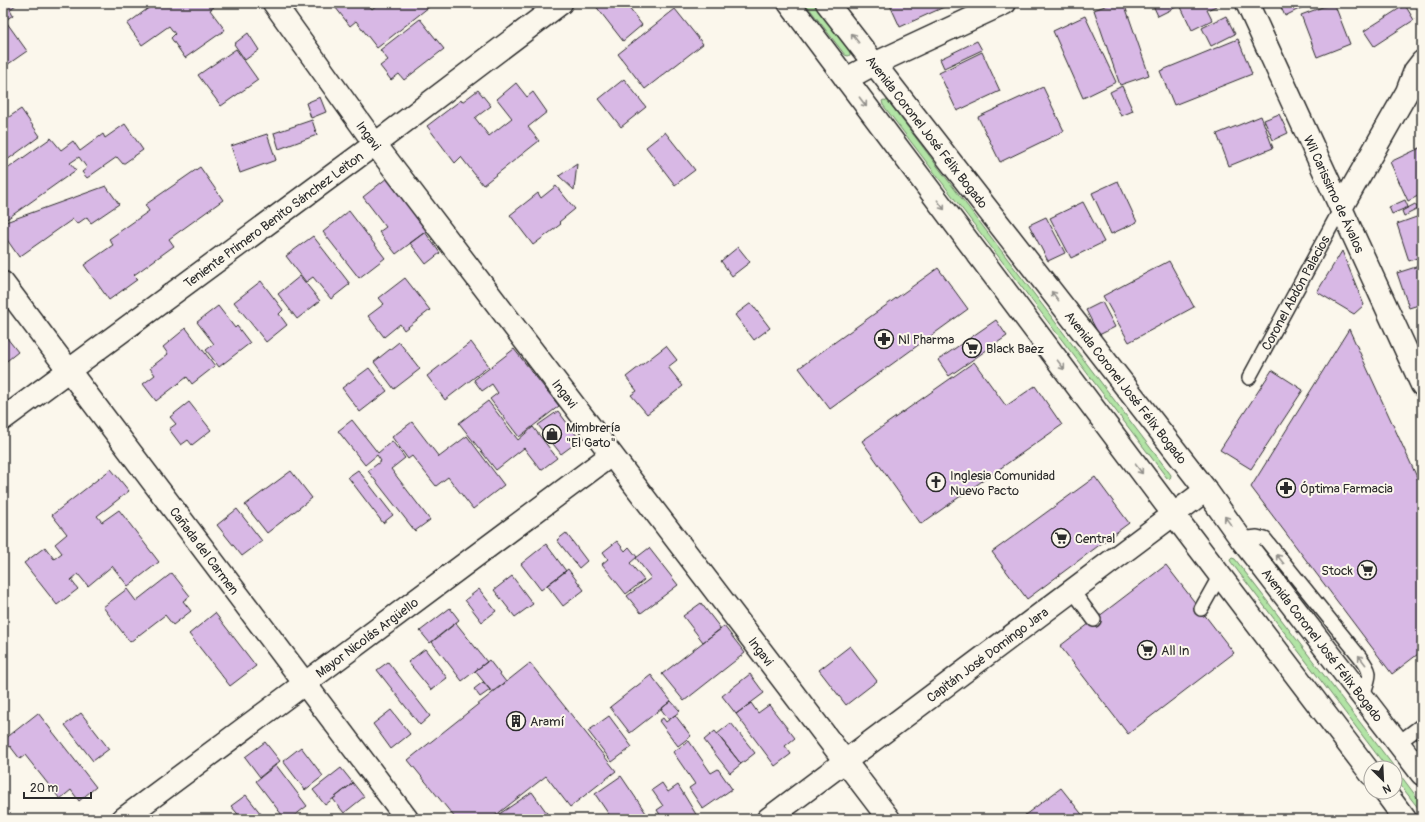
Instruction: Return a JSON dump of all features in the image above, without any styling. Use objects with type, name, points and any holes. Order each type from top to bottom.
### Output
[{"type":"street","name":"Ingavi","points":[[274,3],[375,144],[889,819]]},
{"type":"street","name":"Teniente Primero Benito Sánchez Leiton","points":[[3,418],[375,144],[561,3]]},
{"type":"street","points":[[789,3],[1363,763]]},
{"type":"street","name":"Avenida Coronel José Félix Bogado","points":[[827,3],[1206,490],[1241,539],[1422,774]]},
{"type":"street","points":[[846,79],[874,64],[1005,3]]},
{"type":"street","name":"Wil Carissimo de Ávalos","points":[[1247,3],[1422,385]]},
{"type":"street","name":"Coronel Abdón Palacios","points":[[1341,208],[1407,92],[1415,71],[1422,62]]},
{"type":"street","name":"Cañada del Carmen","points":[[3,283],[407,819]]},
{"type":"street","name":"Mayor Nicolás Argüello","points":[[123,819],[612,455]]},
{"type":"street","name":"Capitán José Domingo Jara","points":[[768,819],[1206,490]]},
{"type":"street","points":[[1391,800],[1406,819]]},
{"type":"lane","name":"Coronel Abdón Palacios","points":[[1249,378],[1341,208]]},
{"type":"lane","points":[[1201,610],[1220,575]]},
{"type":"lane","points":[[1072,590],[1094,620]]},
{"type":"lane","points":[[1398,743],[1422,725]]},
{"type":"green space","points":[[805,3],[813,3],[850,51],[850,55],[845,55]]},
{"type":"green space","points":[[882,101],[888,101],[1171,475],[1170,479],[1167,478],[883,105]]},
{"type":"green space","points":[[1232,558],[1235,559],[1389,760],[1381,760],[1230,560]]},
{"type":"green space","points":[[1403,779],[1422,804],[1422,813],[1403,788]]},
{"type":"building","points":[[3,3],[15,3],[16,5],[10,9],[13,15],[3,22]]},
{"type":"building","points":[[153,3],[211,3],[214,7],[210,10],[225,30],[185,58],[171,38],[175,34],[169,26],[142,45],[127,24],[154,4]]},
{"type":"building","points":[[332,3],[367,3],[372,9],[379,3],[434,3],[377,48],[356,21],[350,26]]},
{"type":"building","points":[[598,3],[625,3],[642,25],[623,41],[595,5]]},
{"type":"building","points":[[889,3],[943,3],[944,7],[900,27]]},
{"type":"building","points":[[1113,3],[1124,3],[1149,75],[1120,85],[1094,10]]},
{"type":"building","points":[[1152,3],[1184,3],[1158,16]]},
{"type":"building","points":[[1189,3],[1223,3],[1207,10],[1212,20],[1192,30],[1181,7]]},
{"type":"building","points":[[1279,3],[1311,3],[1285,16]]},
{"type":"building","points":[[1333,3],[1350,44],[1317,57],[1301,15]]},
{"type":"building","points":[[1405,5],[1414,20],[1374,46],[1364,31]]},
{"type":"building","points":[[675,9],[703,44],[645,89],[618,54]]},
{"type":"building","points":[[1085,16],[1116,82],[1083,98],[1053,31]]},
{"type":"building","points":[[1226,16],[1235,34],[1211,46],[1202,28]]},
{"type":"building","points":[[420,19],[444,49],[404,80],[399,74],[391,80],[380,66],[388,60],[380,50]]},
{"type":"building","points":[[7,23],[27,51],[4,67],[3,26]]},
{"type":"building","points":[[248,33],[259,50],[245,60],[234,44]]},
{"type":"building","points":[[1238,39],[1252,74],[1174,105],[1160,71]]},
{"type":"building","points":[[977,41],[982,50],[944,68],[940,59]]},
{"type":"building","points":[[236,49],[258,80],[221,106],[198,75]]},
{"type":"building","points":[[982,52],[1000,91],[957,111],[939,73]]},
{"type":"building","points":[[624,79],[646,107],[621,127],[599,99]]},
{"type":"building","points":[[516,83],[527,97],[533,92],[547,112],[528,127],[539,141],[483,185],[461,157],[455,163],[427,126],[461,100],[462,102],[478,90],[491,106],[475,118],[489,136],[512,118],[497,99]]},
{"type":"building","points":[[1122,86],[1133,111],[1121,116],[1110,92]]},
{"type":"building","points":[[1043,87],[1064,131],[1000,162],[978,117]]},
{"type":"building","points":[[320,97],[326,112],[311,118],[306,103]]},
{"type":"building","points":[[21,109],[40,136],[3,163],[3,121]]},
{"type":"building","points":[[1279,114],[1288,133],[1273,140],[1264,120]]},
{"type":"building","points":[[1261,116],[1273,148],[1229,166],[1217,134]]},
{"type":"building","points":[[312,120],[317,135],[279,149],[274,133]]},
{"type":"building","points":[[125,124],[143,150],[123,164],[117,157],[87,178],[82,172],[87,168],[79,157],[70,163],[76,170],[4,221],[3,172],[51,138],[61,150],[73,141],[80,151],[103,134],[105,138]]},
{"type":"building","points":[[665,132],[695,170],[675,185],[646,147]]},
{"type":"building","points":[[267,134],[276,160],[240,173],[231,146]]},
{"type":"building","points":[[1422,147],[1422,194],[1408,201],[1390,162]]},
{"type":"building","points":[[577,164],[574,190],[559,176]]},
{"type":"building","points":[[200,167],[223,200],[169,239],[174,246],[134,275],[138,279],[109,300],[84,265],[113,245],[109,239],[149,211],[145,205]]},
{"type":"building","points":[[387,178],[428,230],[396,254],[379,232],[386,227],[363,197]]},
{"type":"building","points":[[1118,181],[1137,222],[1111,234],[1092,193]]},
{"type":"building","points":[[106,186],[119,204],[91,223],[87,217],[77,224],[73,219],[19,257],[3,234],[3,223]]},
{"type":"building","points":[[556,186],[575,209],[559,222],[561,224],[533,245],[510,215],[538,193],[541,198]]},
{"type":"building","points":[[1405,200],[1408,207],[1392,214],[1389,207]]},
{"type":"building","points":[[1083,202],[1104,242],[1071,258],[1050,218]]},
{"type":"building","points":[[1415,204],[1418,209],[1404,216],[1402,211]]},
{"type":"building","points":[[349,211],[385,258],[359,278],[323,232]]},
{"type":"building","points":[[1422,215],[1422,256],[1409,261],[1397,224]]},
{"type":"building","points":[[1046,217],[1065,253],[1048,261],[1029,225]]},
{"type":"building","points":[[425,232],[440,253],[426,264],[410,243]]},
{"type":"building","points":[[313,236],[350,284],[331,299],[313,277],[306,282],[286,256]]},
{"type":"building","points":[[738,247],[750,262],[732,276],[721,261]]},
{"type":"building","points":[[1342,251],[1364,305],[1354,314],[1317,292]]},
{"type":"building","points":[[1169,261],[1194,307],[1129,342],[1103,296]]},
{"type":"building","points":[[1422,265],[1422,304],[1409,308],[1397,273]]},
{"type":"building","name":"Nl Pharma","points":[[938,268],[968,309],[830,409],[799,368]]},
{"type":"building","points":[[300,276],[320,301],[297,319],[278,294]]},
{"type":"building","points":[[405,278],[430,310],[404,330],[400,324],[384,337],[368,316],[384,304],[379,298]]},
{"type":"building","points":[[261,281],[283,310],[279,314],[287,325],[266,342],[234,302]]},
{"type":"building","points":[[1102,302],[1115,327],[1099,335],[1086,310]]},
{"type":"building","points":[[751,303],[770,328],[754,340],[735,315]]},
{"type":"building","points":[[218,306],[235,328],[237,326],[250,343],[219,367],[206,350],[214,344],[197,322]]},
{"type":"building","name":"Black Baez","points":[[996,320],[1007,336],[949,376],[938,360]]},
{"type":"building","points":[[186,328],[215,366],[192,384],[187,377],[156,401],[143,384],[155,375],[150,368],[168,354],[163,347]]},
{"type":"building","name":"Stock","points":[[1349,329],[1422,488],[1422,651],[1392,674],[1251,487]]},
{"type":"building","points":[[3,333],[18,352],[3,364]]},
{"type":"building","points":[[399,342],[420,369],[394,389],[374,362]]},
{"type":"building","points":[[471,342],[489,366],[445,400],[427,376]]},
{"type":"building","points":[[666,346],[677,360],[668,367],[683,386],[647,414],[631,395],[637,391],[626,377]]},
{"type":"building","points":[[514,349],[559,406],[519,437],[490,399],[498,393],[492,384],[482,391],[474,380]]},
{"type":"building","name":"Inglesia Comunidad Nuevo Pacto","points":[[974,362],[1006,406],[1035,386],[1062,425],[921,524],[862,441]]},
{"type":"building","points":[[369,368],[387,391],[360,412],[342,388]]},
{"type":"building","points":[[1272,370],[1303,390],[1251,469],[1220,450]]},
{"type":"building","points":[[488,401],[518,440],[533,427],[557,458],[541,470],[524,448],[496,470],[459,423]]},
{"type":"building","points":[[189,402],[211,430],[192,445],[188,440],[181,445],[169,429],[176,424],[170,417]]},
{"type":"building","points":[[558,411],[580,440],[561,454],[538,425]]},
{"type":"building","points":[[352,420],[378,453],[392,441],[405,458],[391,469],[430,520],[415,531],[368,471],[381,461],[377,455],[365,465],[338,431]]},
{"type":"building","points":[[412,422],[439,457],[467,436],[504,485],[473,509],[448,477],[436,486],[412,456],[408,459],[392,437]]},
{"type":"building","points":[[111,469],[129,491],[97,516],[102,522],[119,510],[159,562],[128,586],[112,566],[88,586],[78,574],[71,580],[78,589],[57,605],[24,563],[45,547],[54,559],[62,553],[55,544],[67,534],[52,515]]},
{"type":"building","points":[[358,470],[393,515],[383,523],[348,477]]},
{"type":"building","points":[[291,471],[312,498],[267,533],[245,505]]},
{"type":"building","name":"Central","points":[[1095,477],[1129,523],[1027,599],[992,552]]},
{"type":"building","points":[[237,509],[262,541],[242,556],[217,525]]},
{"type":"building","points":[[566,533],[587,561],[579,568],[557,540]]},
{"type":"building","points":[[617,541],[625,551],[629,547],[637,557],[630,563],[644,580],[626,594],[602,564],[608,559],[603,552]]},
{"type":"building","points":[[546,544],[566,571],[541,590],[521,564]]},
{"type":"building","points":[[649,548],[678,585],[641,613],[627,596],[651,578],[636,558]]},
{"type":"building","name":"All In","points":[[1166,565],[1234,653],[1128,734],[1060,646]]},
{"type":"building","points":[[568,569],[584,590],[563,606],[547,585]]},
{"type":"building","points":[[172,573],[190,596],[183,601],[191,611],[173,625],[165,615],[130,642],[103,607],[127,589],[136,601]]},
{"type":"building","points":[[512,576],[533,604],[515,617],[494,590]]},
{"type":"building","points":[[479,589],[496,611],[482,622],[465,600]]},
{"type":"building","points":[[701,603],[721,629],[703,642],[683,616]]},
{"type":"building","points":[[450,608],[459,620],[430,643],[420,631]]},
{"type":"building","points":[[215,613],[256,666],[230,686],[189,634]]},
{"type":"building","points":[[456,623],[487,662],[462,681],[432,642]]},
{"type":"building","points":[[724,626],[745,653],[684,701],[662,674]]},
{"type":"building","points":[[850,646],[877,681],[846,705],[819,670]]},
{"type":"building","points":[[425,649],[447,678],[431,690],[408,662]]},
{"type":"building","points":[[489,660],[506,682],[492,692],[475,671]]},
{"type":"building","points":[[388,662],[430,716],[420,725],[377,670]]},
{"type":"building","name":"Aramí","points":[[530,663],[616,771],[570,807],[546,776],[491,819],[456,819],[408,760]]},
{"type":"building","points":[[750,674],[764,693],[736,714],[722,696]]},
{"type":"building","points":[[651,675],[671,701],[630,733],[610,707]]},
{"type":"building","points":[[483,682],[490,690],[480,697],[474,689]]},
{"type":"building","points":[[671,701],[680,711],[669,720],[661,709]]},
{"type":"building","points":[[751,703],[758,713],[769,705],[795,738],[785,746],[791,754],[775,766],[736,714]]},
{"type":"building","points":[[391,710],[410,734],[391,749],[373,724]]},
{"type":"building","points":[[38,713],[96,787],[79,801],[71,790],[60,799],[25,755],[20,759],[10,746],[3,752],[3,737],[5,739]]},
{"type":"building","points":[[81,713],[109,749],[93,761],[65,725]]},
{"type":"building","points":[[675,715],[691,736],[678,746],[659,721],[663,718],[666,722]]},
{"type":"building","points":[[609,716],[632,747],[612,762],[588,731]]},
{"type":"building","points":[[731,723],[755,753],[741,764],[717,734]]},
{"type":"building","points":[[715,731],[741,764],[730,773],[704,740]]},
{"type":"building","points":[[689,741],[711,773],[718,769],[732,789],[703,809],[689,788],[695,784],[673,752]]},
{"type":"building","points":[[265,742],[280,761],[260,777],[245,757]]},
{"type":"building","points":[[301,747],[323,776],[305,790],[283,761]]},
{"type":"building","points":[[276,765],[307,806],[290,819],[285,819],[256,781]]},
{"type":"building","points":[[341,768],[353,783],[325,805],[313,790]]},
{"type":"building","points":[[621,776],[650,819],[612,819],[595,794]]},
{"type":"building","points":[[353,783],[364,797],[344,813],[333,799]]},
{"type":"building","points":[[662,783],[668,792],[678,785],[697,816],[692,819],[663,819],[657,810],[663,806],[652,790]]},
{"type":"building","points":[[1061,788],[1084,817],[1082,819],[1028,819],[1025,815]]},
{"type":"building","points":[[532,792],[547,813],[538,819],[492,819]]},
{"type":"building","points":[[246,795],[265,819],[242,819],[231,806]]},
{"type":"place","name":"Nl Pharma","points":[[884,339]]},
{"type":"place","name":"Black Baez","points":[[972,348]]},
{"type":"place","name":"Mimbrería \"El Gato\"","points":[[552,434]]},
{"type":"place","name":"Inglesia Comunidad Nuevo Pacto","points":[[936,482]]},
{"type":"place","name":"Óptima Farmacia","points":[[1286,488]]},
{"type":"place","name":"Central","points":[[1061,538]]},
{"type":"place","name":"Stock","points":[[1367,570]]},
{"type":"place","name":"All In","points":[[1147,650]]},
{"type":"place","name":"Aramí","points":[[516,721]]}]
